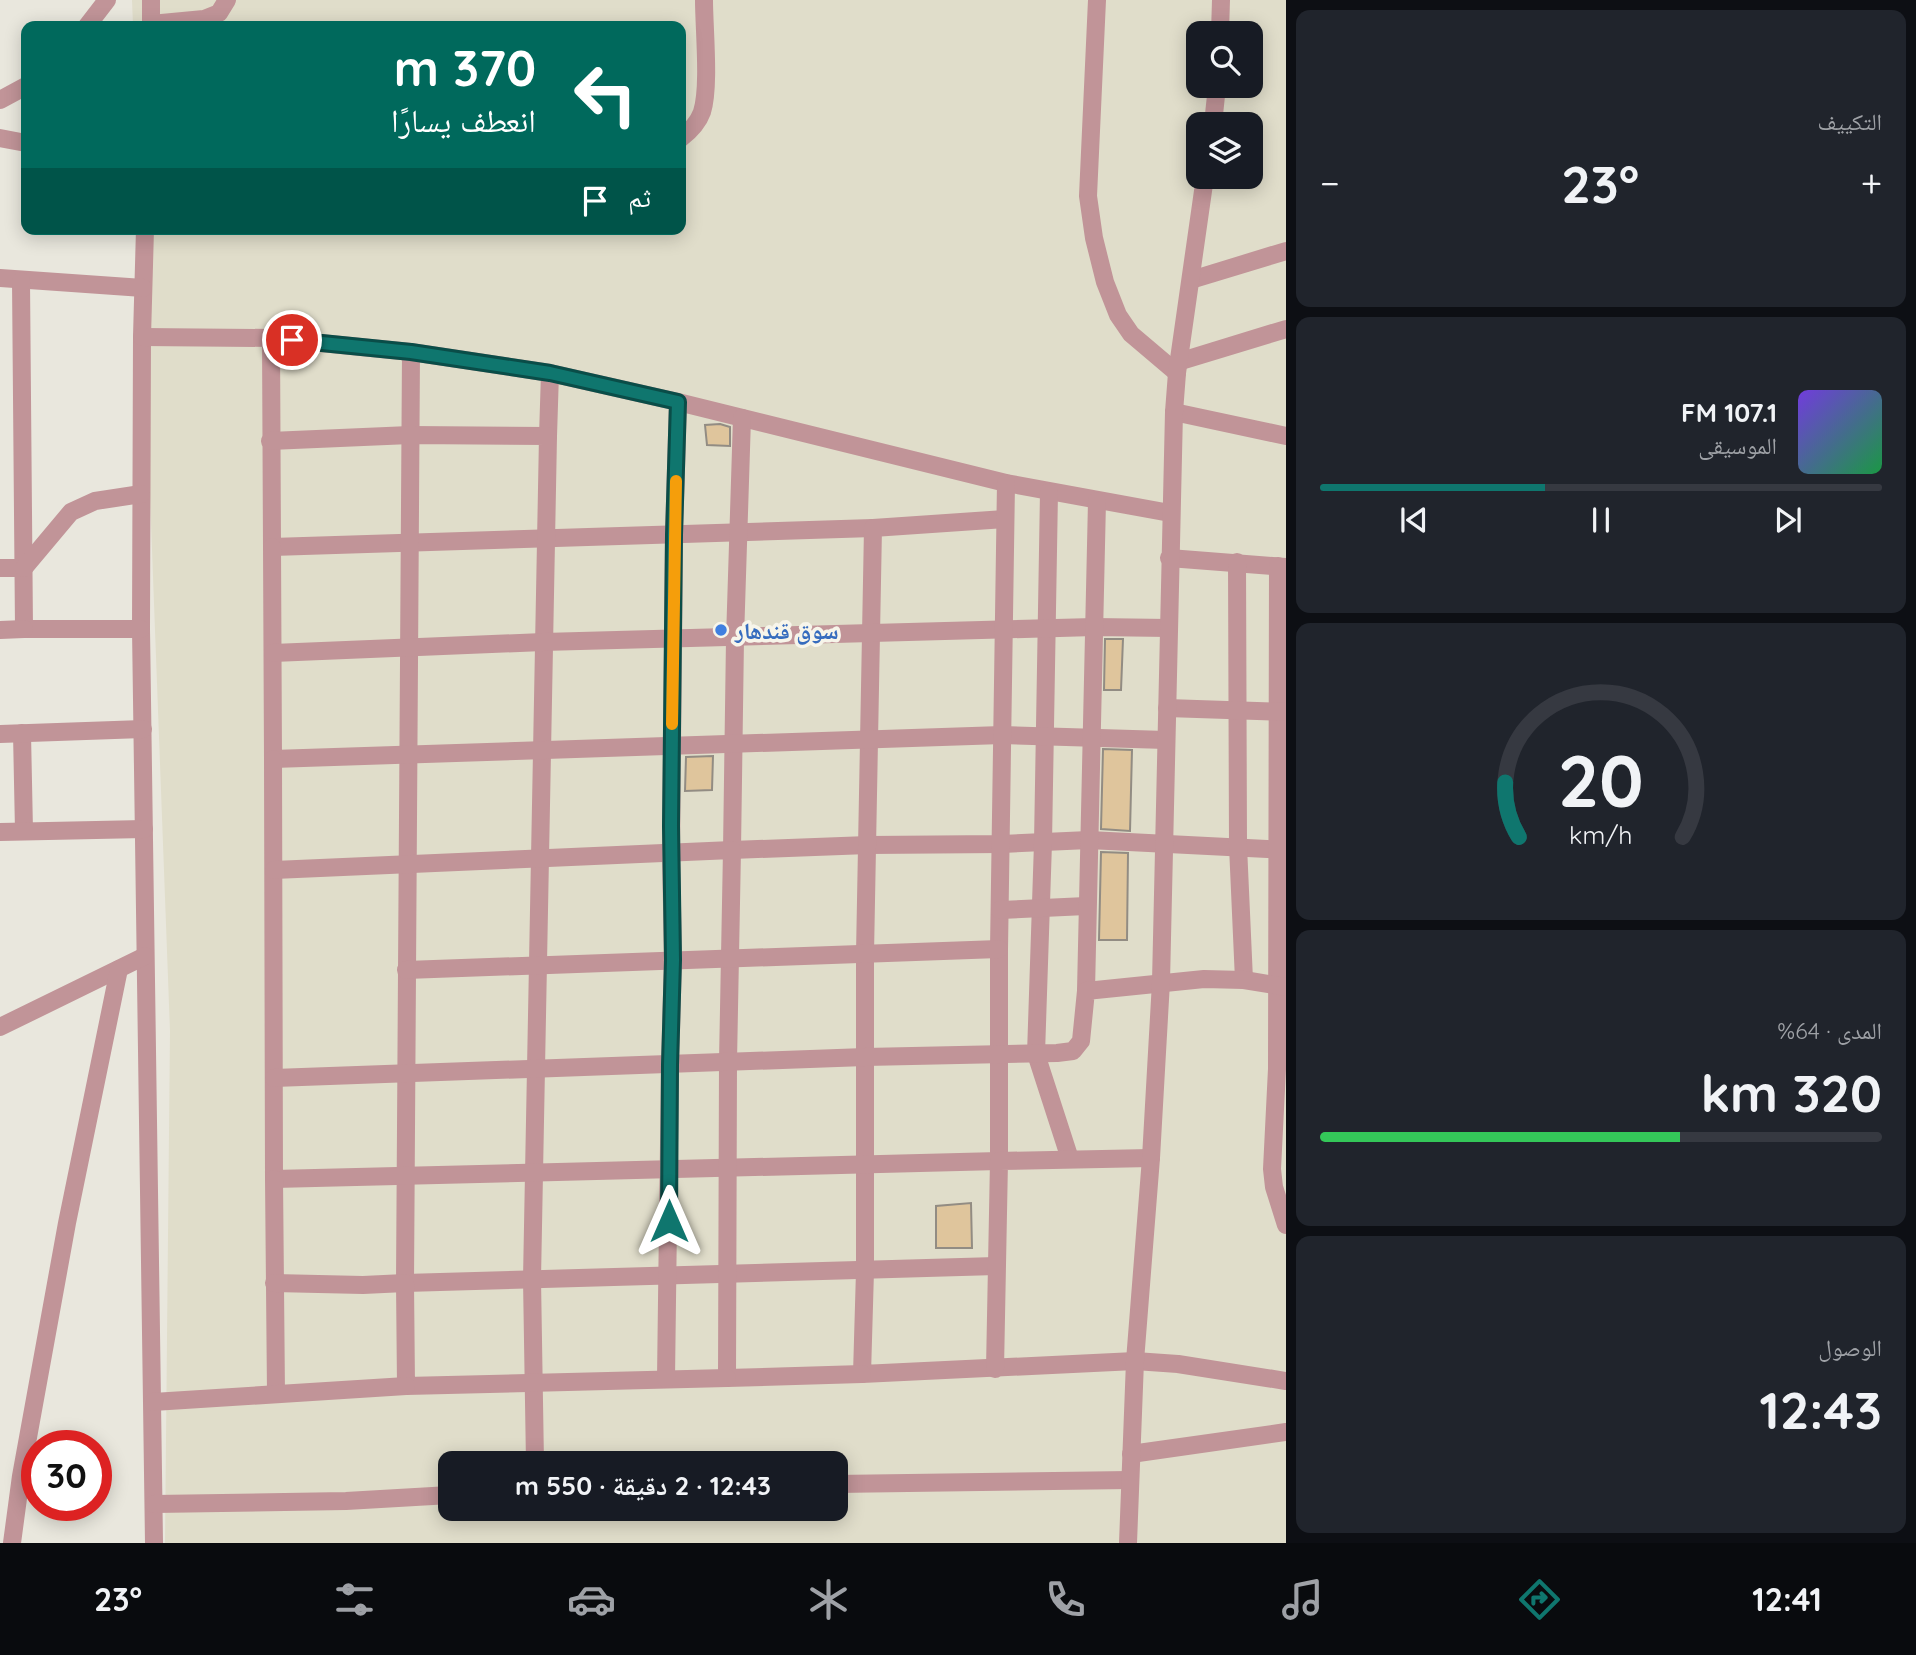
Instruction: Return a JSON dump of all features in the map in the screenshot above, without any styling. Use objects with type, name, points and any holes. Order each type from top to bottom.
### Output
[{"type":"street","points":[[91,21],[107,0]]},
{"type":"street","points":[[151,0],[151,21]]},
{"type":"street","points":[[186,21],[204,19],[219,13],[227,0]]},
{"type":"street","points":[[686,134],[701,114],[705,95],[704,0]]},
{"type":"street","points":[[1097,0],[1088,195],[1094,238],[1105,282],[1118,315],[1131,334],[1177,367]]},
{"type":"street","points":[[1220,21],[1221,0]]},
{"type":"street","points":[[0,100],[21,89]]},
{"type":"street","points":[[0,138],[21,142]]},
{"type":"street","points":[[1128,1543],[1135,1361],[1161,982],[1174,412],[1177,367],[1203,189]]},
{"type":"street","points":[[145,235],[141,629],[154,1543]]},
{"type":"street","points":[[1191,280],[1286,251]]},
{"type":"street","points":[[0,278],[143,288]]},
{"type":"street","points":[[20,281],[24,629]]},
{"type":"street","points":[[1177,367],[1286,329]]},
{"type":"street","points":[[142,337],[271,338],[411,352],[550,373],[1006,483],[1170,513]]},
{"type":"street","points":[[271,338],[276,1394]]},
{"type":"street","points":[[406,1386],[407,649],[411,352]]},
{"type":"street","points":[[535,1451],[532,1279],[536,1173],[544,538],[550,373]]},
{"type":"street","points":[[666,1379],[673,960],[671,747],[678,402]]},
{"type":"street","points":[[1174,412],[1286,436]]},
{"type":"street","points":[[727,1378],[728,1062],[735,639],[742,418]]},
{"type":"street","points":[[270,441],[410,436],[548,436]]},
{"type":"street","points":[[995,1368],[1006,483]]},
{"type":"street","points":[[1049,492],[1043,843],[1035,1054],[1070,1159]]},
{"type":"street","points":[[0,568],[23,568],[71,512],[95,501],[141,494]]},
{"type":"street","points":[[274,1078],[1073,1051],[1081,1041],[1086,991],[1097,501]]},
{"type":"street","points":[[272,547],[873,528],[1005,519]]},
{"type":"street","points":[[862,1374],[865,954],[873,528]]},
{"type":"street","points":[[1169,558],[1282,566],[1282,986],[1272,1169],[1274,1187],[1283,1202],[1286,1225]]},
{"type":"street","points":[[1237,562],[1238,846],[1244,980]]},
{"type":"street","points":[[273,653],[542,642],[735,639],[1094,627],[1169,628]]},
{"type":"street","points":[[0,630],[141,629]]},
{"type":"street","points":[[1167,708],[1281,712]]},
{"type":"street","points":[[0,734],[143,729]]},
{"type":"street","points":[[22,733],[24,831]]},
{"type":"street","points":[[273,759],[1002,735],[1166,740]]},
{"type":"street","points":[[0,832],[144,829]]},
{"type":"street","points":[[274,870],[732,850],[1089,840],[1282,850]]},
{"type":"street","points":[[1000,910],[1086,906]]},
{"type":"street","points":[[406,970],[999,949]]},
{"type":"street","points":[[0,1027],[145,956]]},
{"type":"street","points":[[8,1538],[67,1223],[119,969]]},
{"type":"street","points":[[1086,991],[1204,979],[1244,980],[1282,986]]},
{"type":"street","points":[[274,1179],[727,1166],[1151,1158]]},
{"type":"street","points":[[274,1283],[363,1285],[996,1266]]},
{"type":"street","points":[[153,1402],[406,1386],[862,1374],[1135,1361],[1178,1364],[1286,1381]]},
{"type":"street","points":[[1131,1454],[1286,1432]]},
{"type":"street","points":[[848,1484],[1130,1480]]},
{"type":"street","points":[[154,1504],[346,1501],[438,1496]]},
{"type":"shaded area","name":"سوق قندهار","points":[[132,0],[1286,0],[1286,1543],[165,1543],[170,1031],[140,235],[686,235],[686,21],[133,21]]},
{"type":"building","points":[[720,424],[730,427],[730,446],[707,445],[705,425]]},
{"type":"building","points":[[1105,639],[1123,639],[1121,690],[1104,690]]},
{"type":"building","points":[[1103,749],[1132,750],[1130,831],[1101,829]]},
{"type":"building","points":[[713,756],[712,790],[685,791],[686,757]]},
{"type":"building","points":[[1101,852],[1128,853],[1127,940],[1099,940]]},
{"type":"building","points":[[971,1203],[972,1248],[936,1248],[936,1206]]},
{"type":"slow traffic","points":[[672,724],[676,481]]},
{"type":"place","name":"سوق قندهار","points":[[721,630]]},
{"type":"route","points":[[292,340],[411,352],[550,373],[678,402],[671,747],[673,960],[669,1221]]}]
